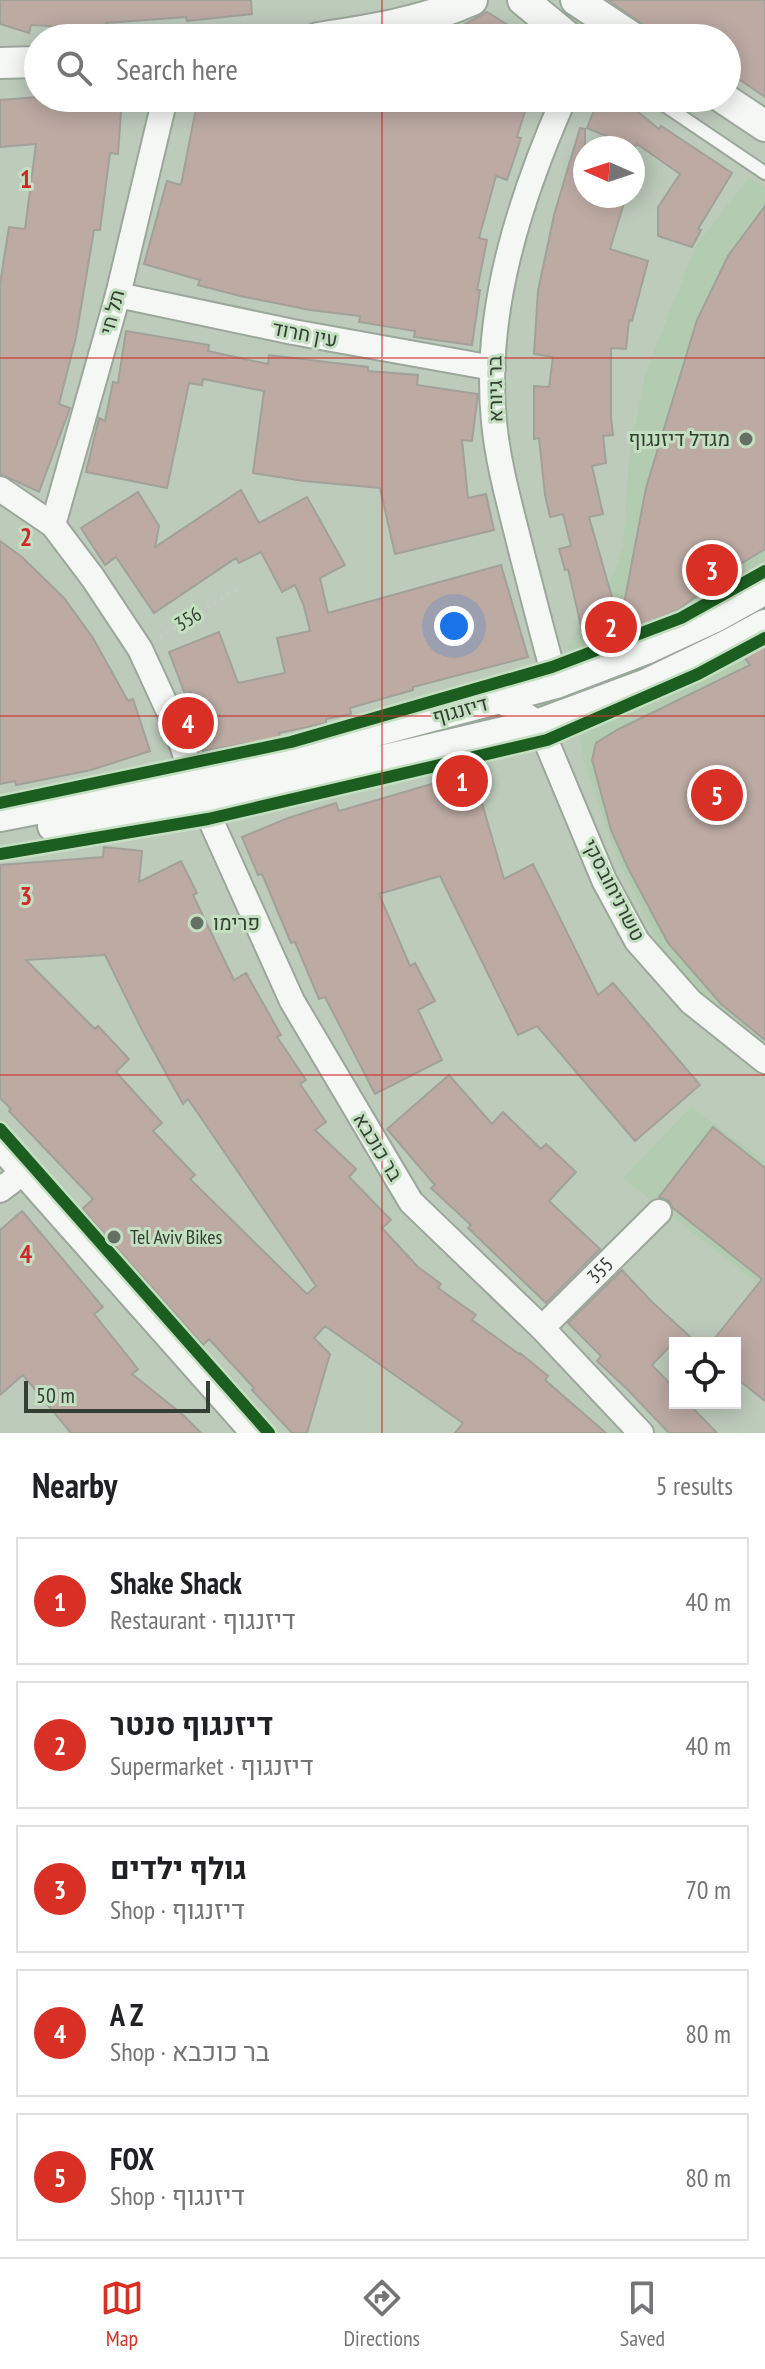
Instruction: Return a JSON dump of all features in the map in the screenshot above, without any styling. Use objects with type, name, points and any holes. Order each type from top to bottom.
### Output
[{"type":"street","points":[[395,24],[472,0]]},
{"type":"street","points":[[523,0],[552,24]]},
{"type":"street","points":[[576,0],[612,24]]},
{"type":"street","points":[[0,63],[24,62]]},
{"type":"street","points":[[741,110],[765,126]]},
{"type":"street","name":"תל חי","points":[[53,525],[118,295],[162,112]]},
{"type":"street","name":"בר גיורא","points":[[556,683],[503,479],[494,421],[493,368],[495,327],[514,232],[531,178],[558,112]]},
{"type":"street","name":"עין חרוד","points":[[118,295],[293,332],[493,368]]},
{"type":"street","name":"בר כוכבא","points":[[0,489],[53,525],[140,649],[175,725],[198,790],[292,1001],[411,1202],[542,1328],[641,1433]]},
{"type":"street","name":"דיזנגוף","points":[[0,816],[198,790],[556,683],[648,648],[715,617],[765,589]]},
{"type":"street","name":"דיזנגוף","points":[[0,834],[198,790],[539,724],[647,684],[765,625]]},
{"type":"street","points":[[496,700],[512,706],[539,724]]},
{"type":"street","name":"טשרניחובסקי","points":[[539,724],[604,880],[637,941],[691,1002],[765,1061]]},
{"type":"street","points":[[0,1143],[257,1433]]},
{"type":"street","points":[[0,1190],[25,1171]]},
{"type":"street","name":"355","points":[[542,1328],[659,1212]]},
{"type":"lane","points":[[675,112],[765,173]]},
{"type":"shaded area","points":[[749,178],[765,187],[765,1046],[716,1008],[661,948],[619,862],[583,758],[568,646],[615,570],[623,546],[629,460],[645,374],[696,245]]},
{"type":"shaded area","points":[[691,1107],[765,1162],[765,1289],[623,1178]]},
{"type":"building","points":[[0,0],[251,0],[252,14],[187,21],[186,17],[106,24],[24,24],[24,31],[0,24]]},
{"type":"building","points":[[608,0],[765,0],[765,97],[741,81],[741,24],[642,24]]},
{"type":"building","points":[[487,12],[506,24],[465,24]]},
{"type":"building","points":[[24,98],[24,112],[121,112],[118,154],[110,153],[100,230],[94,230],[76,337],[59,404],[70,408],[39,492],[0,474],[0,284],[9,227],[25,229],[36,144],[0,147],[0,100]]},
{"type":"building","points":[[195,112],[525,112],[517,137],[521,138],[507,180],[496,176],[479,238],[487,240],[477,290],[480,290],[472,345],[414,337],[415,331],[359,322],[360,316],[240,296],[198,285],[200,280],[144,264],[167,181],[181,185]]},
{"type":"building","points":[[593,112],[638,112],[659,129],[661,126],[732,173],[698,229],[701,230],[692,247],[658,236],[658,207],[680,174],[645,150],[645,136],[606,136],[587,128]]},
{"type":"building","points":[[580,128],[585,129],[585,136],[578,136]]},
{"type":"building","points":[[573,151],[573,208],[622,208],[610,249],[648,261],[632,321],[629,320],[626,349],[611,348],[613,435],[603,436],[606,463],[592,466],[603,514],[589,517],[620,625],[646,488],[697,320],[728,256],[765,206],[765,549],[734,568],[743,581],[705,602],[699,594],[678,610],[596,644],[583,635],[568,569],[565,570],[559,549],[571,546],[563,514],[550,517],[539,438],[534,439],[534,386],[549,387],[553,357],[534,354],[538,291],[554,215]]},
{"type":"building","points":[[126,331],[209,345],[208,351],[268,364],[269,355],[368,367],[368,371],[418,375],[417,385],[478,394],[472,441],[462,440],[468,498],[486,494],[494,530],[395,554],[380,488],[253,473],[264,391],[203,379],[202,385],[189,383],[167,488],[86,472],[99,418],[105,421],[113,382],[118,383]]},
{"type":"building","points":[[241,490],[259,523],[307,497],[345,565],[320,578],[328,613],[501,565],[528,657],[413,687],[413,690],[350,708],[351,714],[326,719],[326,723],[279,733],[280,738],[249,746],[249,743],[203,751],[191,692],[185,694],[169,652],[219,632],[238,683],[285,673],[277,638],[310,631],[295,585],[282,592],[261,552],[239,563],[236,558],[154,613],[116,557],[105,565],[81,528],[138,492],[159,526],[155,547]]},
{"type":"building","points":[[0,541],[22,557],[64,598],[93,638],[128,701],[133,699],[150,751],[91,770],[16,785],[15,781],[0,784]]},
{"type":"building","points":[[765,645],[765,1040],[721,1004],[668,943],[611,830],[592,760],[596,743],[750,665],[744,657]]},
{"type":"building","points":[[473,772],[504,879],[533,864],[598,995],[613,983],[700,1085],[635,1141],[537,1026],[518,1035],[440,876],[379,894],[410,966],[415,963],[435,1001],[418,1010],[442,1060],[375,1094],[325,997],[319,999],[295,942],[291,943],[262,874],[258,875],[242,837],[336,803],[339,811]]},
{"type":"building","points":[[104,847],[142,851],[139,882],[181,861],[197,893],[193,895],[234,980],[246,973],[281,1035],[277,1037],[306,1080],[300,1084],[326,1122],[315,1130],[356,1169],[349,1177],[391,1220],[382,1228],[418,1267],[441,1284],[438,1288],[476,1315],[472,1320],[548,1376],[545,1380],[606,1433],[455,1433],[463,1423],[325,1326],[314,1338],[330,1354],[307,1433],[292,1433],[209,1339],[203,1345],[82,1209],[93,1199],[0,1098],[0,865],[103,857]],"holes":[[[105,955],[183,1104],[188,1099],[316,1286],[307,1294],[190,1179],[195,1175],[153,1131],[162,1123],[116,1072],[129,1059],[26,960]]]},
{"type":"building","points":[[449,1075],[492,1124],[503,1112],[541,1149],[546,1144],[576,1172],[549,1201],[600,1249],[546,1303],[431,1188],[435,1185],[387,1129]]},
{"type":"building","points":[[713,1127],[765,1168],[765,1401],[741,1382],[741,1337],[716,1337],[762,1279],[673,1208],[669,1201],[659,1197]]},
{"type":"building","points":[[22,1211],[103,1307],[94,1314],[138,1369],[132,1374],[201,1433],[71,1433],[23,1375],[0,1395],[0,1230]]},
{"type":"building","points":[[622,1270],[690,1337],[669,1337],[669,1347],[652,1365],[669,1383],[669,1409],[694,1409],[717,1433],[669,1433],[597,1361],[601,1356],[568,1323]]},
{"type":"cycle path","points":[[0,803],[291,742],[552,667],[681,618],[765,571]]},
{"type":"cycle path","points":[[0,854],[208,819],[547,740],[698,674],[765,638]]},
{"type":"cycle path","points":[[0,1129],[269,1433]]},
{"type":"place","name":"מגדל דיזנגוף","points":[[746,439]]},
{"type":"place","name":"גולף ילדים","points":[[712,570]]},
{"type":"place","name":"דיזנגוף סנטר","points":[[611,627]]},
{"type":"place","name":"A Z","points":[[188,723]]},
{"type":"place","name":"Shake Shack","points":[[462,781]]},
{"type":"place","name":"FOX","points":[[717,795]]},
{"type":"place","name":"פרימו","points":[[197,923]]},
{"type":"place","name":"Tel Aviv Bikes","points":[[114,1237]]}]
